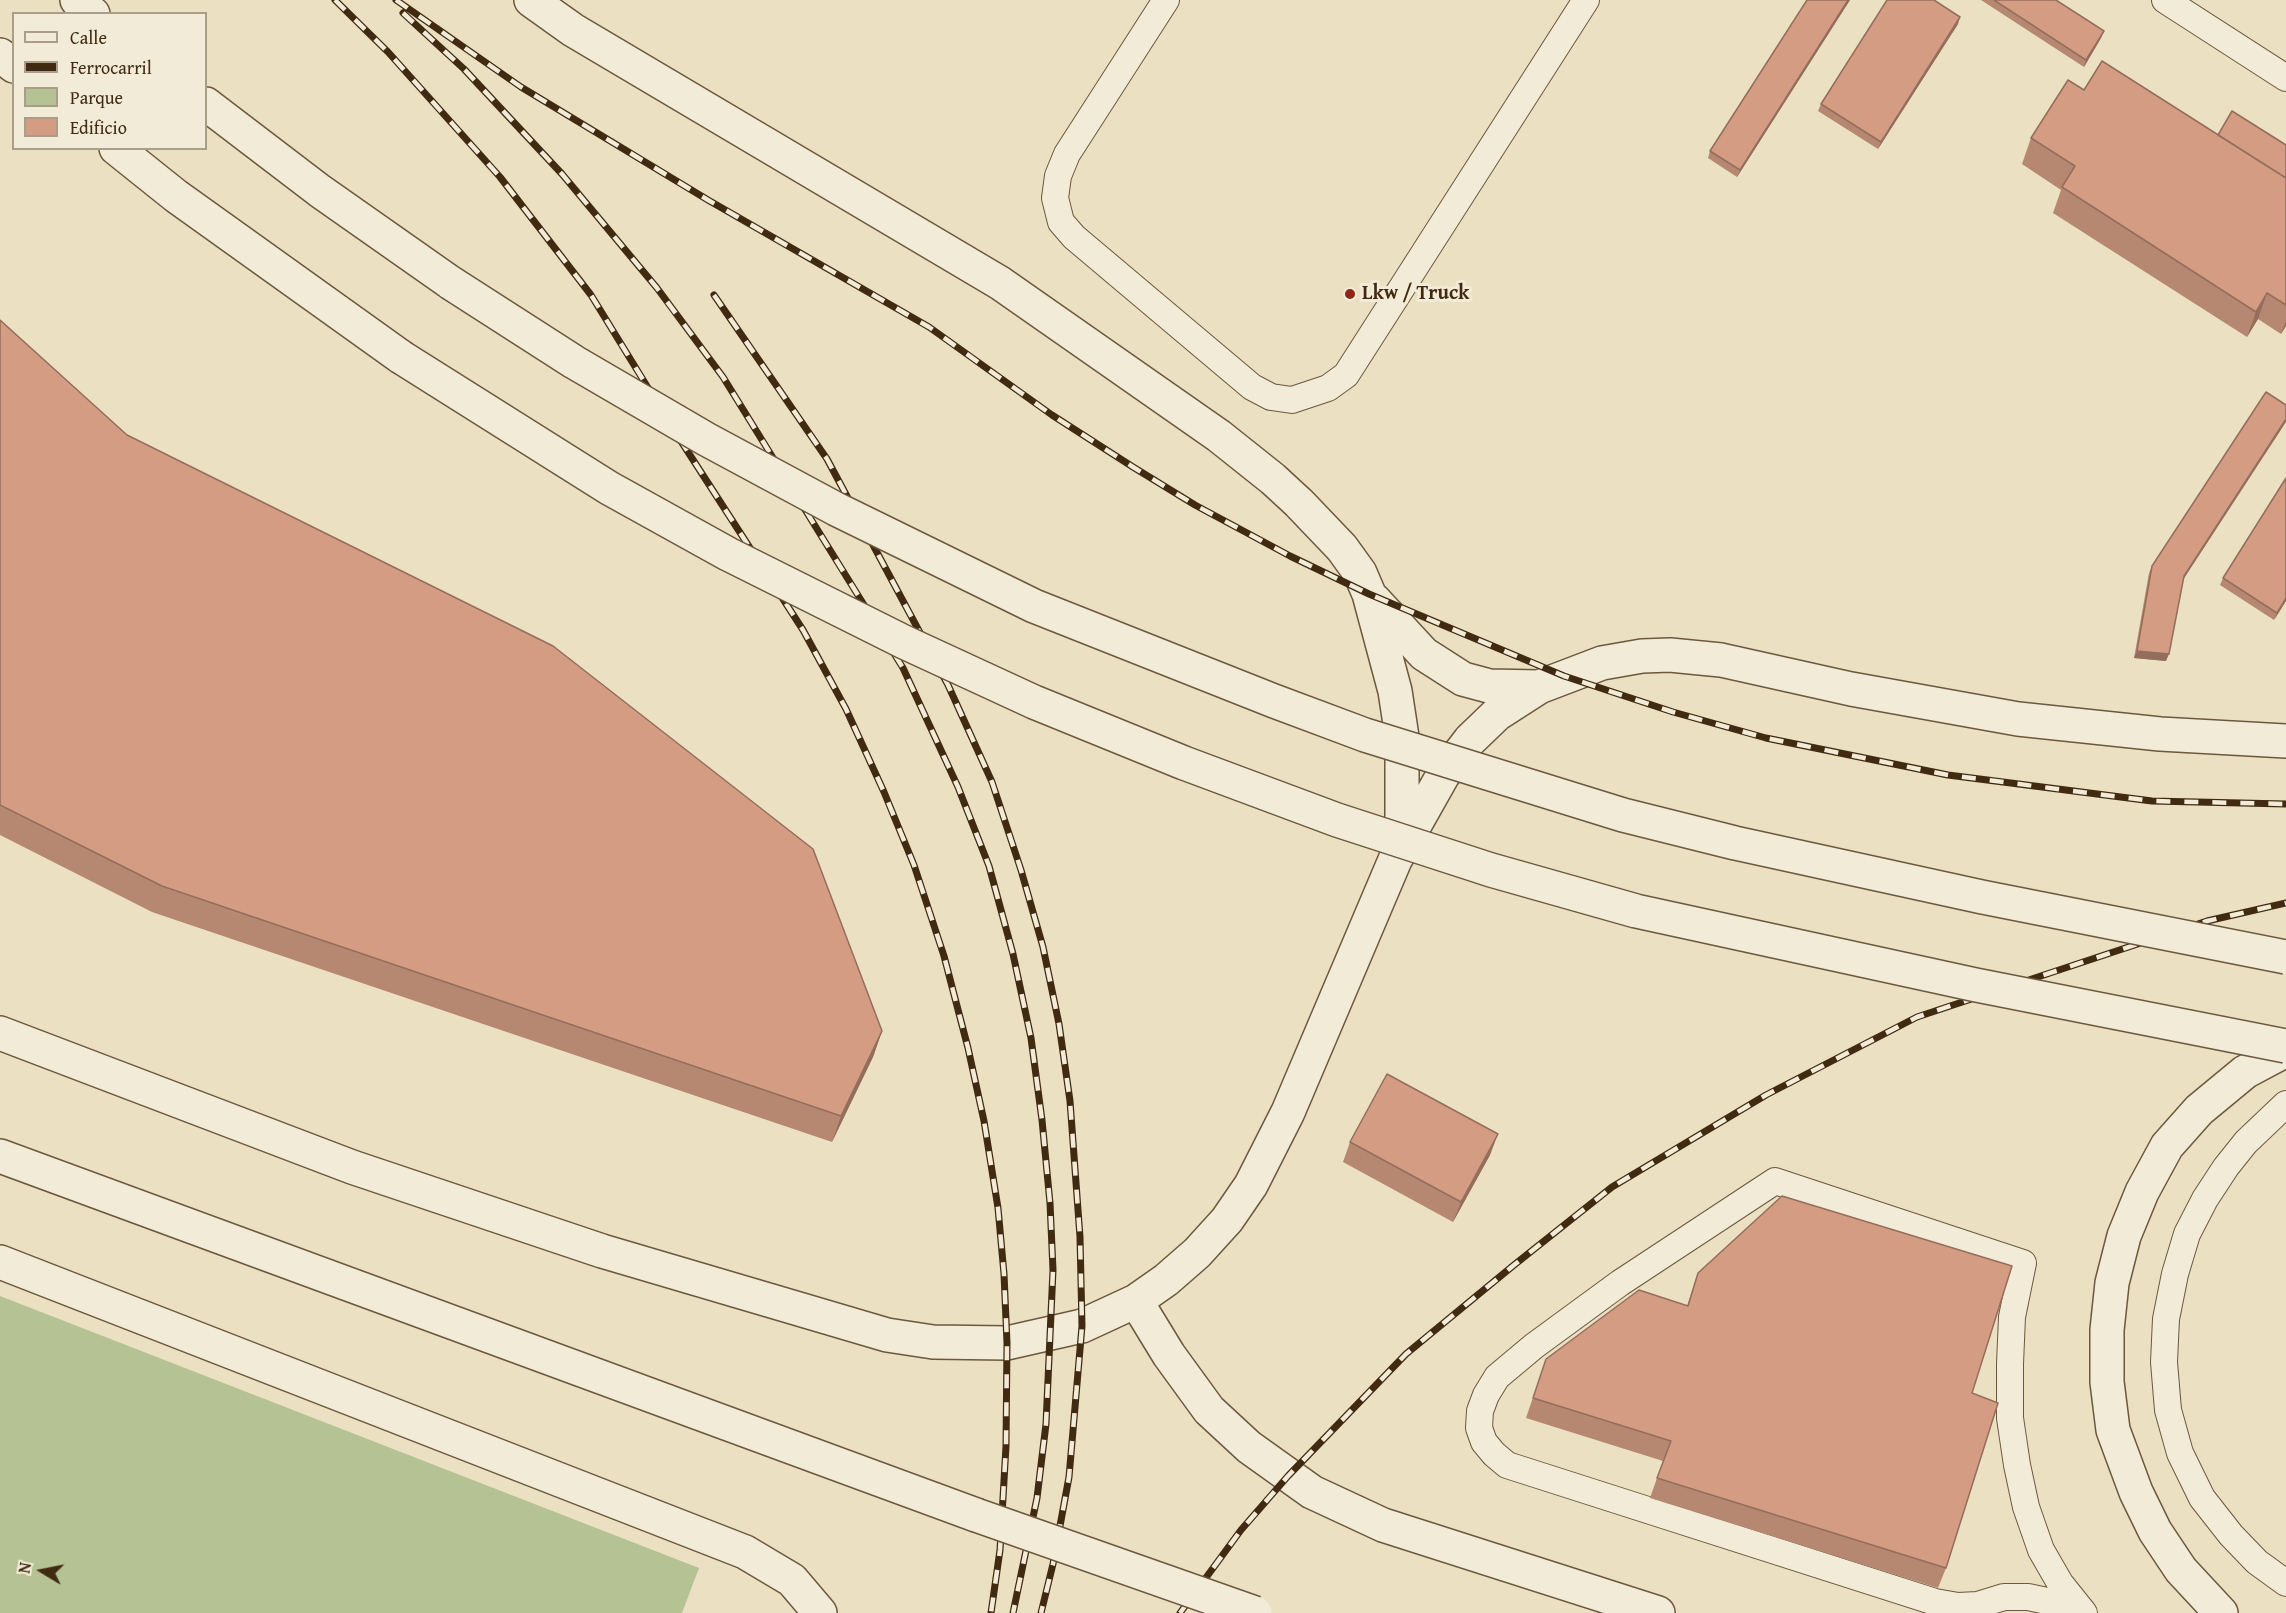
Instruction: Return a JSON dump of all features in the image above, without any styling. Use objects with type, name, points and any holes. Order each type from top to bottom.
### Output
[{"type":"street","points":[[77,0],[91,12]]},
{"type":"street","points":[[531,0],[583,36],[1000,283],[1219,436],[1273,479],[1342,548],[1360,573],[1369,594],[1395,691],[1402,737],[1401,817],[1395,860]]},
{"type":"street","points":[[0,55],[12,64]]},
{"type":"street","points":[[207,105],[320,191],[451,283],[574,363],[706,439],[836,509],[1034,606],[1274,702],[1365,735],[1623,815],[1746,845],[1982,897],[2286,957]]},
{"type":"street","points":[[119,150],[186,203],[401,357],[609,488],[728,554],[1034,702],[1184,763],[1337,820],[1491,870],[1636,911],[1976,985],[2286,1048]]},
{"type":"street","points":[[1369,594],[1424,654],[1463,679],[1489,686],[1539,687]]},
{"type":"street","points":[[0,1033],[363,1170],[602,1251],[887,1335],[933,1342],[1007,1342],[1082,1326],[1136,1301],[1166,1280],[1197,1253],[1227,1220],[1251,1185],[1288,1112],[1395,860],[1443,775],[1470,740],[1497,714],[1539,687],[1602,663],[1642,656],[1670,655],[1721,660],[1863,691],[2018,719],[2160,734],[2286,741]]},
{"type":"street","points":[[2221,1613],[2181,1570],[2155,1531],[2136,1492],[2113,1430],[2107,1382],[2107,1330],[2112,1283],[2124,1236],[2142,1192],[2167,1146],[2199,1110],[2245,1072],[2286,1048]]},
{"type":"street","points":[[0,1156],[976,1515],[1255,1613]]},
{"type":"street","points":[[0,1262],[745,1552],[792,1580],[820,1613]]},
{"type":"street","points":[[1136,1301],[1169,1355],[1209,1410],[1249,1447],[1312,1492],[1383,1525],[1658,1613]]},
{"type":"lane","points":[[1166,0],[1067,154],[1058,176],[1055,198],[1061,222],[1074,237],[1252,387],[1271,397],[1292,400],[1328,388],[1346,375],[1586,0]]},
{"type":"lane","points":[[2165,0],[2286,78]]},
{"type":"lane","points":[[2286,1104],[2246,1142],[2226,1167],[2187,1234],[2175,1274],[2166,1319],[2164,1362],[2168,1410],[2180,1453],[2202,1498],[2230,1535],[2257,1562],[2286,1583]]},
{"type":"lane","points":[[1775,1181],[2023,1263],[2012,1317],[2010,1364],[2010,1418],[2017,1466],[2026,1507],[2041,1550],[2060,1583],[2082,1610],[2028,1597],[2004,1597],[1968,1605],[1935,1602],[1507,1465],[1484,1442],[1479,1428],[1480,1411],[1497,1377],[1534,1346],[1620,1283],[1775,1181]]},
{"type":"green space","points":[[0,1296],[699,1568],[682,1613],[0,1613]]},
{"type":"building","points":[[1807,0],[1848,0],[1740,170],[1710,151]]},
{"type":"building","points":[[1887,0],[1934,0],[1960,17],[1881,142],[1821,104]]},
{"type":"building","points":[[1994,0],[2056,0],[2104,31],[2086,60]]},
{"type":"building","points":[[2102,61],[2286,178],[2286,305],[2267,293],[2256,312],[2062,187],[2075,166],[2031,138],[2068,80],[2084,90]]},
{"type":"building","points":[[2232,111],[2286,145],[2286,178],[2218,135]]},
{"type":"building","points":[[0,320],[127,435],[553,646],[813,849],[882,1031],[841,1116],[162,886],[0,805]]},
{"type":"building","points":[[2266,392],[2286,405],[2286,419],[2184,576],[2169,654],[2137,651],[2152,566]]},
{"type":"building","points":[[2286,478],[2286,598],[2277,613],[2223,578]]},
{"type":"building","points":[[1387,1074],[1498,1134],[1461,1202],[1350,1142]]},
{"type":"building","points":[[1782,1196],[2012,1266],[1972,1393],[1998,1403],[1946,1568],[1657,1478],[1671,1441],[1533,1398],[1546,1359],[1639,1290],[1688,1306],[1698,1273]]},
{"type":"railway","points":[[335,0],[388,52],[500,177],[591,295],[677,435],[803,630],[846,709],[914,865],[944,956],[968,1048],[984,1121],[998,1208],[1007,1343],[1006,1446],[1000,1550],[991,1613]]},
{"type":"railway","points":[[396,0],[521,87],[708,200],[929,327],[1052,415],[1195,505],[1290,556],[1369,594],[1564,676],[1673,712],[1766,738],[1948,775],[2152,801],[2286,804]]},
{"type":"railway","points":[[403,13],[464,69],[562,174],[657,288],[723,377],[903,668],[958,787],[989,866],[1013,954],[1031,1038],[1050,1203],[1053,1270],[1046,1424],[1037,1498],[1013,1613]]},
{"type":"railway","points":[[714,295],[827,459],[948,685],[992,782],[1043,947],[1059,1024],[1070,1101],[1080,1237],[1082,1326],[1069,1477],[1053,1564],[1041,1613]]},
{"type":"railway","points":[[1180,1613],[1241,1530],[1288,1476],[1406,1354],[1612,1187],[1766,1095],[1917,1017],[2207,921],[2286,903]]},
{"type":"place","name":"Lkw / Truck","points":[[1350,294]]}]
